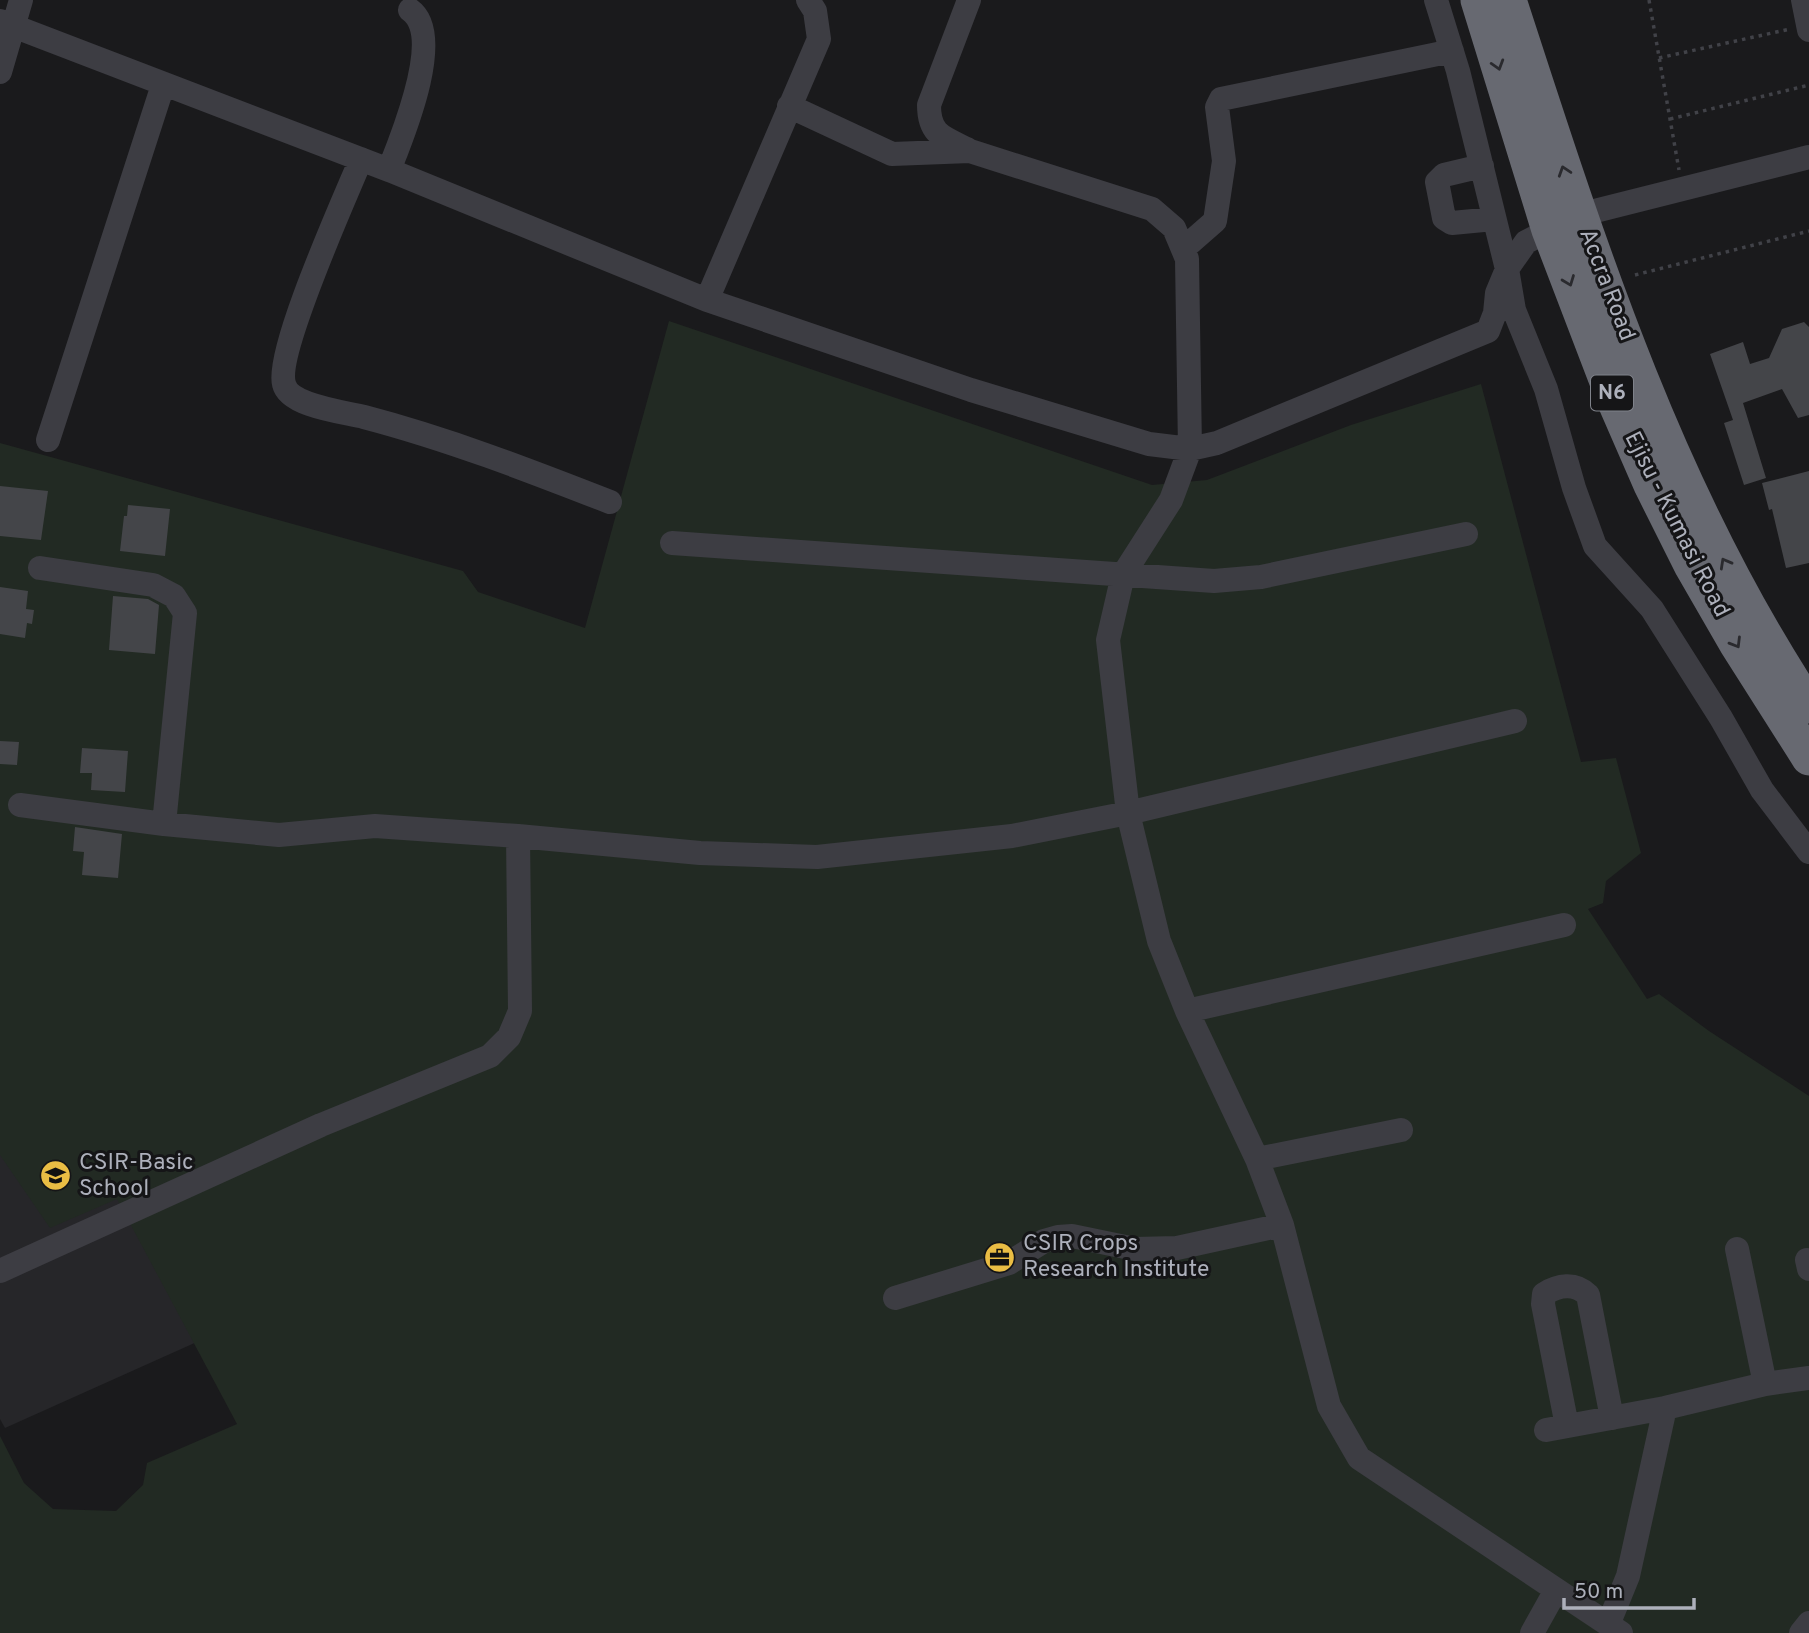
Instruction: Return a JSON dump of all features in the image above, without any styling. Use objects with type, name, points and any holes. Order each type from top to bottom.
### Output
[{"type":"highway","name":"Ejisu - Kumasi Road","points":[[1478,0],[1564,222],[1614,400],[1691,565],[1736,643],[1809,758]]},
{"type":"highway","name":"Accra Road","points":[[1509,0],[1564,222],[1709,535],[1749,608],[1809,706]]},
{"type":"street","points":[[0,72],[7,24],[21,0]]},
{"type":"street","points":[[707,300],[820,39],[815,11],[808,0]]},
{"type":"street","points":[[969,0],[929,104],[929,120],[939,135],[970,150],[1152,209],[1174,228],[1187,259],[1190,449],[1171,500],[1123,575],[1108,640],[1128,813],[1159,940],[1186,1012],[1257,1159],[1282,1225],[1329,1406],[1359,1458],[1615,1629],[1665,1408]]},
{"type":"street","points":[[1436,0],[1482,166],[1514,310],[1546,389],[1574,488],[1595,546],[1652,609],[1721,718],[1762,790],[1809,852]]},
{"type":"street","points":[[1803,0],[1809,28]]},
{"type":"street","points":[[389,170],[405,131],[423,60],[424,31],[421,20],[411,10]]},
{"type":"street","points":[[7,24],[389,170],[707,300],[971,390],[1149,444],[1190,449],[1217,443],[1488,331],[1495,313],[1497,293],[1507,269],[1526,242],[1564,222],[1809,157]]},
{"type":"street","points":[[1183,249],[1215,221],[1224,161],[1217,107],[1221,99],[1452,51]]},
{"type":"street","points":[[48,440],[163,85]]},
{"type":"street","points":[[789,106],[892,155],[970,150]]},
{"type":"street","points":[[360,159],[292,335],[285,357],[282,377],[284,388],[291,397],[489,454],[610,502]]},
{"type":"street","points":[[1482,166],[1440,178],[1437,182],[1444,218],[1452,223],[1494,219]]},
{"type":"street","points":[[672,543],[1214,581],[1261,577],[1466,534]]},
{"type":"street","points":[[40,568],[153,585],[174,596],[185,613],[164,824]]},
{"type":"street","points":[[20,805],[164,824],[279,835],[374,826],[700,853],[817,857],[1012,836],[1128,813],[1515,721]]},
{"type":"street","points":[[0,1271],[321,1125],[490,1056],[509,1037],[520,1012],[517,836]]},
{"type":"street","points":[[1186,1012],[1564,925]]},
{"type":"street","points":[[1257,1159],[1401,1130]]},
{"type":"street","points":[[895,1298],[1009,1263],[1044,1241],[1058,1237],[1072,1236],[1135,1249],[1177,1248],[1282,1225]]},
{"type":"street","points":[[1737,1249],[1765,1384]]},
{"type":"street","points":[[1612,1418],[1588,1295],[1581,1287],[1553,1288],[1544,1294],[1543,1304],[1557,1428],[1612,1418],[1665,1408],[1765,1384],[1809,1378]]},
{"type":"street","points":[[1532,1633],[1556,1590]]},
{"type":"street","points":[[1801,1633],[1809,1623]]},
{"type":"path","points":[[1649,0],[1683,189]]},
{"type":"path","points":[[1659,58],[1809,28]]},
{"type":"path","points":[[1670,119],[1809,85]]},
{"type":"path","points":[[1635,275],[1809,231]]},
{"type":"shaded area","points":[[669,321],[1152,485],[1207,480],[1351,425],[1481,384],[1581,762],[1616,758],[1641,853],[1606,881],[1603,903],[1588,909],[1647,999],[1659,994],[1709,1031],[1809,1096],[1809,1633],[0,1633],[0,1436],[24,1483],[53,1509],[116,1511],[143,1485],[147,1463],[237,1424],[117,1199],[50,1228],[0,1155],[0,443],[463,571],[478,592],[585,628]]},
{"type":"shaded area","name":"CSIR-Basic School","points":[[18,1001],[199,1341],[5,1428],[0,1419],[0,1011]]},
{"type":"building","points":[[1804,322],[1809,327],[1809,415],[1798,418],[1782,389],[1743,403],[1766,478],[1744,485],[1724,423],[1733,420],[1710,354],[1743,342],[1750,364],[1769,358],[1782,329]]},
{"type":"building","points":[[1809,471],[1809,563],[1786,568],[1772,509],[1769,510],[1762,483]]},
{"type":"building","points":[[0,486],[48,491],[41,540],[0,536]]},
{"type":"building","points":[[128,505],[170,509],[165,556],[120,551]]},
{"type":"building","points":[[0,587],[28,591],[26,609],[34,610],[32,624],[27,623],[25,638],[0,634]]},
{"type":"building","points":[[113,596],[148,599],[159,605],[155,654],[109,650]]},
{"type":"building","points":[[0,741],[19,742],[17,765],[0,764]]},
{"type":"building","points":[[82,748],[128,751],[125,792],[91,790],[92,773],[80,773]]},
{"type":"building","points":[[75,827],[122,834],[118,878],[82,875],[84,852],[73,851]]},
{"type":"place","name":"CSIR-Basic School","points":[[56,1176]]},
{"type":"place","name":"CSIR Crops Research Institute","points":[[1000,1257]]}]
